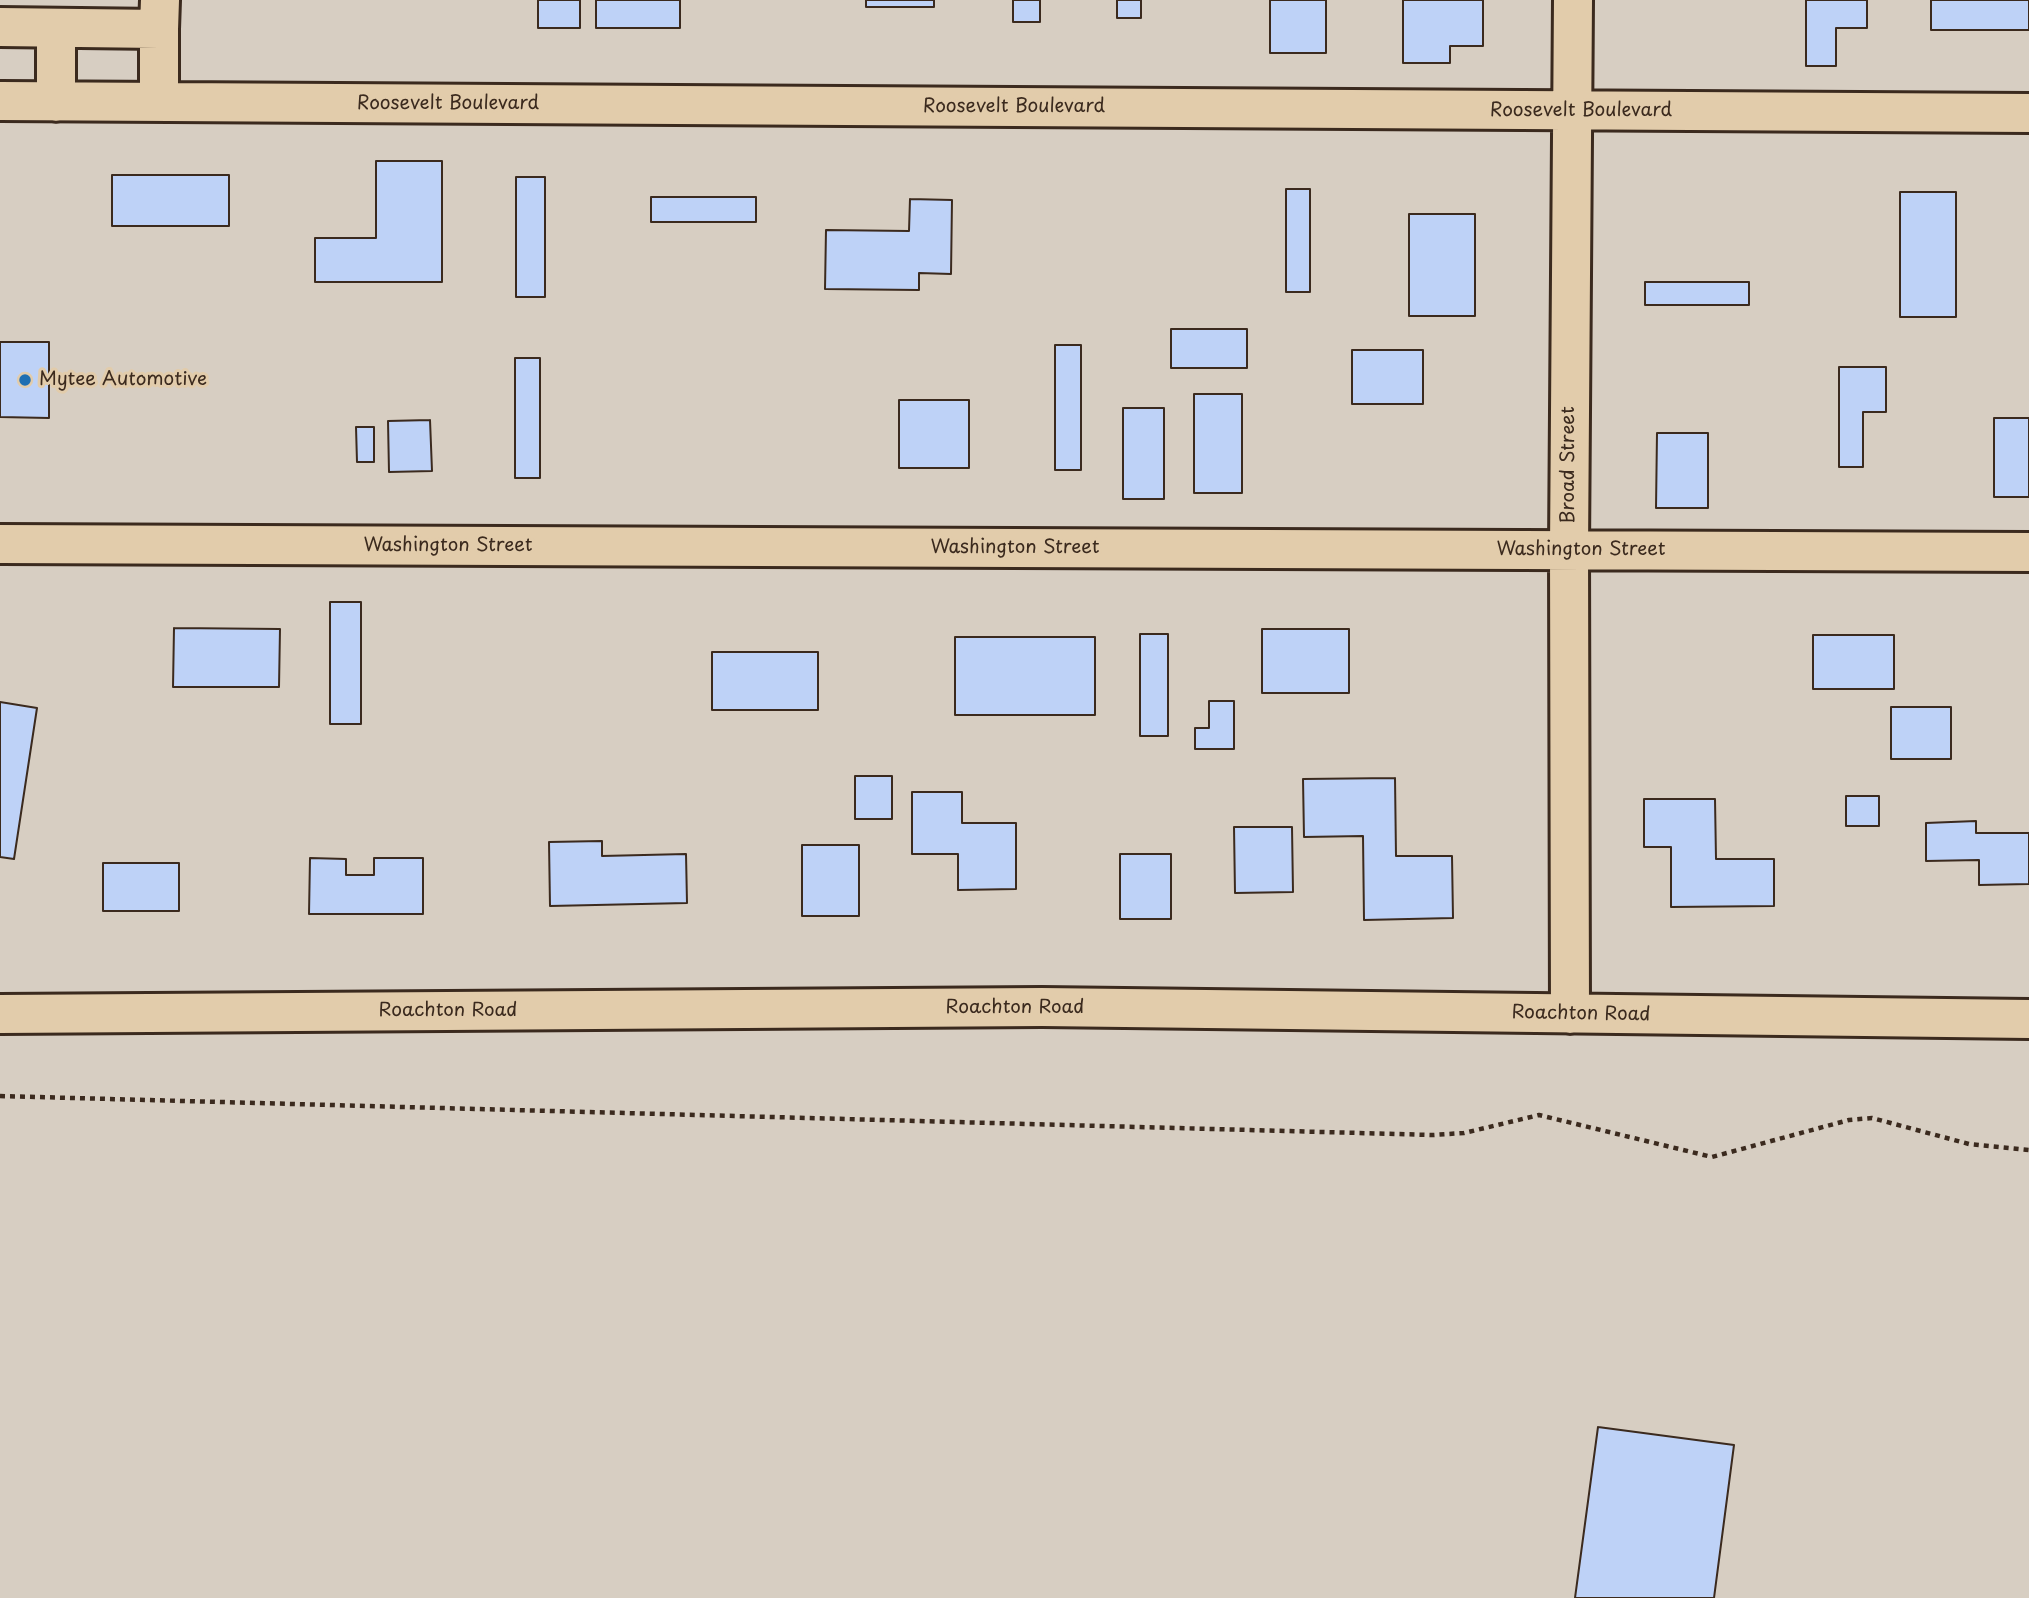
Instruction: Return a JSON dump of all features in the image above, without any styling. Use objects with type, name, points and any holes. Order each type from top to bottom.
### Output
[{"type":"street","name":"Broad Street","points":[[1570,1014],[1569,550],[1573,0]]},
{"type":"street","points":[[0,27],[56,28],[159,15],[159,102]]},
{"type":"street","points":[[56,28],[56,102]]},
{"type":"street","name":"Roosevelt Boulevard","points":[[0,101],[2029,113]]},
{"type":"street","name":"Washington Street","points":[[0,544],[2029,552]]},
{"type":"street","name":"Roachton Road","points":[[0,1014],[1042,1007],[2029,1019]]},
{"type":"path","points":[[0,1096],[1433,1135],[1464,1133],[1539,1115],[1712,1157],[1849,1120],[1872,1118],[1969,1144],[2029,1150]]},
{"type":"building","points":[[538,0],[580,0],[580,28],[538,28]]},
{"type":"building","points":[[596,0],[680,0],[680,28],[596,28]]},
{"type":"building","points":[[866,0],[934,0],[934,7],[866,7]]},
{"type":"building","points":[[1013,0],[1040,0],[1040,22],[1013,22]]},
{"type":"building","points":[[1117,0],[1141,0],[1141,18],[1117,18]]},
{"type":"building","points":[[1270,0],[1326,0],[1326,53],[1270,53]]},
{"type":"building","points":[[1403,0],[1483,0],[1483,46],[1450,46],[1450,63],[1403,63]]},
{"type":"building","points":[[1806,0],[1867,0],[1867,28],[1836,28],[1836,66],[1806,66]]},
{"type":"building","points":[[1931,0],[2029,0],[2029,30],[1931,30]]},
{"type":"building","points":[[376,161],[442,161],[442,282],[315,282],[315,238],[376,238]]},
{"type":"building","points":[[112,175],[229,175],[229,226],[112,226]]},
{"type":"building","points":[[516,177],[545,177],[545,297],[516,297]]},
{"type":"building","points":[[1286,189],[1310,189],[1310,292],[1286,292]]},
{"type":"building","points":[[1900,192],[1956,192],[1956,317],[1900,317]]},
{"type":"building","points":[[651,197],[756,197],[756,222],[651,222]]},
{"type":"building","points":[[910,199],[952,200],[951,274],[919,273],[919,290],[825,289],[826,230],[909,231]]},
{"type":"building","points":[[1409,214],[1475,214],[1475,316],[1409,316]]},
{"type":"building","points":[[1645,282],[1749,282],[1749,305],[1645,305]]},
{"type":"building","points":[[1171,329],[1247,329],[1247,368],[1171,368]]},
{"type":"building","name":"Mytee Automotive","points":[[0,342],[49,342],[49,418],[0,417]]},
{"type":"building","points":[[1055,345],[1081,345],[1081,470],[1055,470]]},
{"type":"building","points":[[1352,350],[1423,350],[1423,404],[1352,404]]},
{"type":"building","points":[[515,358],[540,358],[540,478],[515,478]]},
{"type":"building","points":[[1839,367],[1886,367],[1886,412],[1863,412],[1863,467],[1839,467]]},
{"type":"building","points":[[1194,394],[1242,394],[1242,493],[1194,493]]},
{"type":"building","points":[[899,400],[969,400],[969,468],[899,468]]},
{"type":"building","points":[[1123,408],[1164,408],[1164,499],[1123,499]]},
{"type":"building","points":[[1994,418],[2029,418],[2029,497],[1994,497]]},
{"type":"building","points":[[430,420],[432,471],[389,472],[388,421]]},
{"type":"building","points":[[356,427],[374,427],[374,462],[357,462]]},
{"type":"building","points":[[1657,433],[1708,433],[1708,508],[1656,508]]},
{"type":"building","points":[[330,602],[361,602],[361,724],[330,724]]},
{"type":"building","points":[[174,628],[280,629],[279,687],[173,687]]},
{"type":"building","points":[[1262,629],[1349,629],[1349,693],[1262,693]]},
{"type":"building","points":[[1140,634],[1168,634],[1168,736],[1140,736]]},
{"type":"building","points":[[1813,635],[1894,635],[1894,689],[1813,689]]},
{"type":"building","points":[[955,637],[1095,637],[1095,715],[955,715]]},
{"type":"building","points":[[712,652],[818,652],[818,710],[712,710]]},
{"type":"building","points":[[1209,701],[1234,701],[1234,749],[1195,749],[1195,728],[1209,728]]},
{"type":"building","points":[[0,702],[37,708],[14,859],[0,857]]},
{"type":"building","points":[[1891,707],[1951,707],[1951,759],[1891,759]]},
{"type":"building","points":[[855,776],[892,776],[892,819],[855,819]]},
{"type":"building","points":[[1395,778],[1396,856],[1452,856],[1453,918],[1364,920],[1363,836],[1304,837],[1303,779]]},
{"type":"building","points":[[912,792],[962,792],[962,823],[1016,823],[1016,889],[958,890],[958,854],[912,854]]},
{"type":"building","points":[[1846,796],[1879,796],[1879,826],[1846,826]]},
{"type":"building","points":[[1644,799],[1715,799],[1716,859],[1774,859],[1774,906],[1671,907],[1671,847],[1644,847]]},
{"type":"building","points":[[1976,821],[1976,833],[2029,833],[2029,884],[1979,885],[1979,860],[1926,861],[1926,823]]},
{"type":"building","points":[[1234,827],[1292,827],[1293,892],[1235,893]]},
{"type":"building","points":[[602,841],[602,856],[686,854],[687,903],[550,906],[549,842]]},
{"type":"building","points":[[802,845],[859,845],[859,916],[802,916]]},
{"type":"building","points":[[1120,854],[1171,854],[1171,919],[1120,919]]},
{"type":"building","points":[[310,858],[346,859],[346,875],[374,875],[374,858],[423,858],[423,914],[309,914]]},
{"type":"building","points":[[103,863],[179,863],[179,911],[103,911]]},
{"type":"building","points":[[1598,1427],[1734,1445],[1714,1598],[1575,1598]]},
{"type":"place","name":"Mytee Automotive","points":[[25,380]]}]
